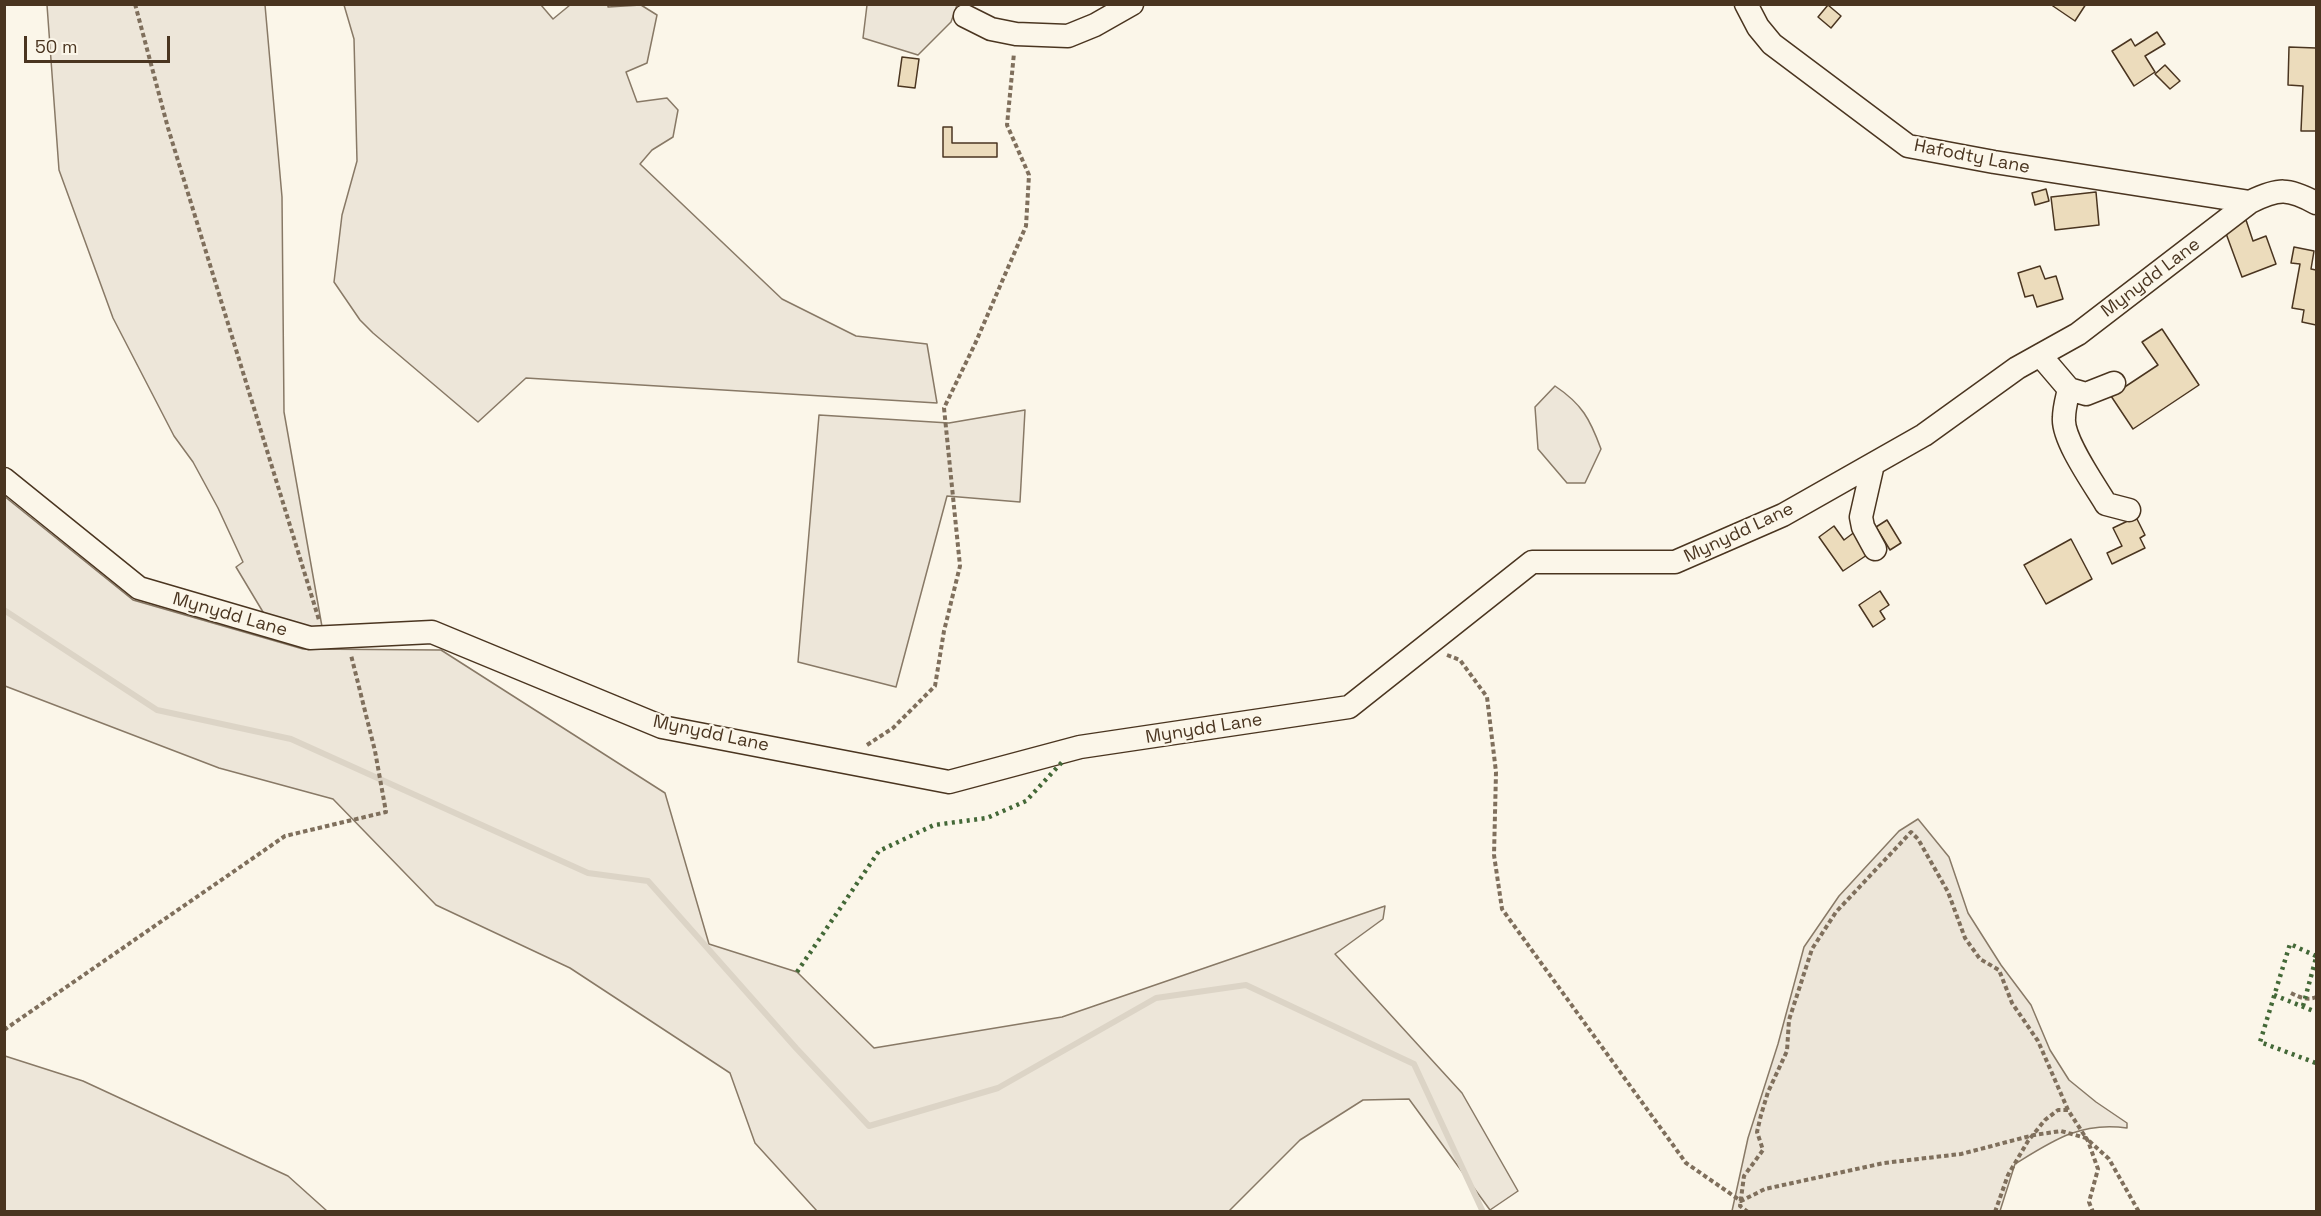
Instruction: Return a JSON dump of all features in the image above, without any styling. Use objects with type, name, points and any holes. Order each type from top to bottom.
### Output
[{"type":"street","points":[[965,16],[991,28],[1016,34],[1068,36],[1095,25],[1132,4]]},
{"type":"street","name":"Hafodty Lane","points":[[1746,4],[1758,27],[1772,44],[1908,146],[1994,162],[2250,202]]},
{"type":"street","name":"Mynydd Lane","points":[[4,479],[139,588],[310,638],[432,632],[662,727],[949,782],[1080,747],[1350,707],[1532,562],[1675,562],[1783,515],[1924,435],[2017,368],[2078,334],[2250,202],[2269,193],[2286,190],[2316,203]]},
{"type":"street","points":[[2040,355],[2069,389],[2086,394],[2114,383]]},
{"type":"street","points":[[2069,389],[2063,419],[2065,430],[2076,454],[2106,504],[2129,510]]},
{"type":"street","points":[[1874,464],[1861,517],[1863,527],[1875,549]]},
{"type":"path","points":[[4,1030],[285,836],[386,812],[375,751],[335,637],[168,128],[135,4]]},
{"type":"path","points":[[842,761],[892,728],[934,686],[944,631],[960,566],[944,408],[975,344],[1026,226],[1029,175],[1007,125],[1016,34]]},
{"type":"path","points":[[1426,646],[1460,660],[1487,697],[1496,772],[1494,855],[1502,909],[1686,1163],[1741,1202]]},
{"type":"path","points":[[1748,1212],[1740,1206],[1744,1176],[1763,1150],[1757,1132],[1761,1114],[1768,1092],[1787,1051],[1789,1020],[1812,949],[1836,912],[1911,832],[1918,839],[1948,892],[1965,938],[1980,959],[1999,970],[2012,1003],[2038,1041],[2068,1110],[2086,1138],[2098,1168],[2089,1202],[2093,1212]]},
{"type":"path","points":[[2291,993],[2300,998],[2316,997]]},
{"type":"path","points":[[1995,1212],[2008,1175],[2034,1135],[2045,1120],[2058,1110],[2068,1110]]},
{"type":"path","points":[[1741,1202],[1765,1189],[1884,1163],[1961,1154],[2034,1135],[2061,1131],[2086,1138],[2109,1158],[2139,1212]]},
{"type":"shaded area","points":[[47,5],[265,5],[282,197],[284,412],[324,638],[272,627],[236,567],[243,562],[218,508],[193,462],[174,436],[113,318],[59,170]]},
{"type":"shaded area","points":[[344,5],[541,5],[553,19],[570,5],[608,5],[608,7],[641,5],[657,15],[647,63],[626,72],[637,102],[667,98],[678,110],[673,137],[652,150],[640,164],[782,299],[856,336],[927,344],[937,403],[526,378],[478,422],[373,333],[360,320],[334,282],[342,215],[357,161],[354,39]]},
{"type":"shaded area","points":[[867,5],[957,5],[951,22],[918,55],[863,38]]},
{"type":"shaded area","points":[[1555,386],[1579,406],[1593,429],[1601,449],[1585,483],[1567,483],[1538,449],[1535,407]]},
{"type":"shaded area","points":[[1025,410],[1020,502],[947,496],[896,687],[798,662],[819,415],[949,423]]},
{"type":"shaded area","points":[[4,496],[133,600],[303,649],[441,650],[665,793],[709,944],[797,972],[874,1048],[1062,1017],[1385,906],[1383,919],[1335,954],[1462,1093],[1518,1191],[1490,1210],[1409,1099],[1363,1100],[1300,1140],[1229,1211],[817,1211],[755,1143],[730,1073],[570,968],[436,905],[333,799],[219,768],[5,686]]},
{"type":"shaded area","points":[[1918,819],[1949,857],[1968,913],[2001,965],[2031,1005],[2050,1050],[2069,1080],[2127,1123],[2127,1128],[2095,1127],[2081,1130],[2055,1141],[2015,1164],[2000,1211],[1732,1211],[1748,1138],[1778,1044],[1804,947],[1839,896],[1899,831]]},
{"type":"shaded area","points":[[5,1056],[83,1081],[288,1176],[327,1211],[5,1211]]},
{"type":"building","points":[[2050,4],[2086,4],[2075,21]]},
{"type":"building","points":[[1828,5],[1841,16],[1831,28],[1818,17]]},
{"type":"building","points":[[2157,32],[2165,44],[2145,56],[2155,72],[2134,86],[2112,51],[2131,39],[2135,46]]},
{"type":"building","points":[[2289,47],[2316,48],[2316,131],[2301,131],[2303,86],[2288,85]]},
{"type":"building","points":[[902,57],[919,59],[915,88],[898,86]]},
{"type":"building","points":[[2165,65],[2180,81],[2170,89],[2155,74]]},
{"type":"building","points":[[943,127],[952,127],[952,143],[997,143],[997,157],[943,157]]},
{"type":"building","points":[[2046,189],[2049,201],[2035,205],[2032,193]]},
{"type":"building","points":[[2096,192],[2099,225],[2055,230],[2051,197]]},
{"type":"building","points":[[2246,220],[2253,241],[2266,236],[2276,264],[2242,277],[2224,228]]},
{"type":"building","points":[[2294,247],[2314,251],[2311,269],[2316,270],[2316,325],[2302,322],[2304,310],[2292,308],[2300,264],[2291,263]]},
{"type":"building","points":[[2040,266],[2045,279],[2056,276],[2063,299],[2037,307],[2033,295],[2025,297],[2018,273]]},
{"type":"building","points":[[2162,329],[2199,385],[2133,429],[2111,396],[2158,365],[2142,342]]},
{"type":"building","points":[[2136,517],[2145,535],[2140,538],[2145,548],[2112,564],[2107,553],[2122,546],[2113,528]]},
{"type":"building","points":[[1887,520],[1901,543],[1890,550],[1876,527]]},
{"type":"building","points":[[1834,526],[1844,540],[1856,531],[1870,553],[1843,571],[1819,537]]},
{"type":"building","points":[[2071,539],[2092,579],[2046,604],[2024,565]]},
{"type":"building","points":[[1880,591],[1889,605],[1880,611],[1885,619],[1873,627],[1859,605]]},
{"type":"waterway","points":[[4,610],[157,710],[291,739],[588,873],[648,881],[796,1048],[869,1126],[998,1088],[1156,998],[1246,985],[1414,1064],[1483,1212]]},
{"type":"hedge","points":[[797,972],[879,851],[934,825],[987,818],[1026,801],[1063,761]]},
{"type":"hedge","points":[[2316,956],[2290,944],[2260,1042],[2316,1063]]},
{"type":"hedge","points":[[2303,1006],[2316,958]]},
{"type":"hedge","points":[[2274,995],[2316,1012]]}]
